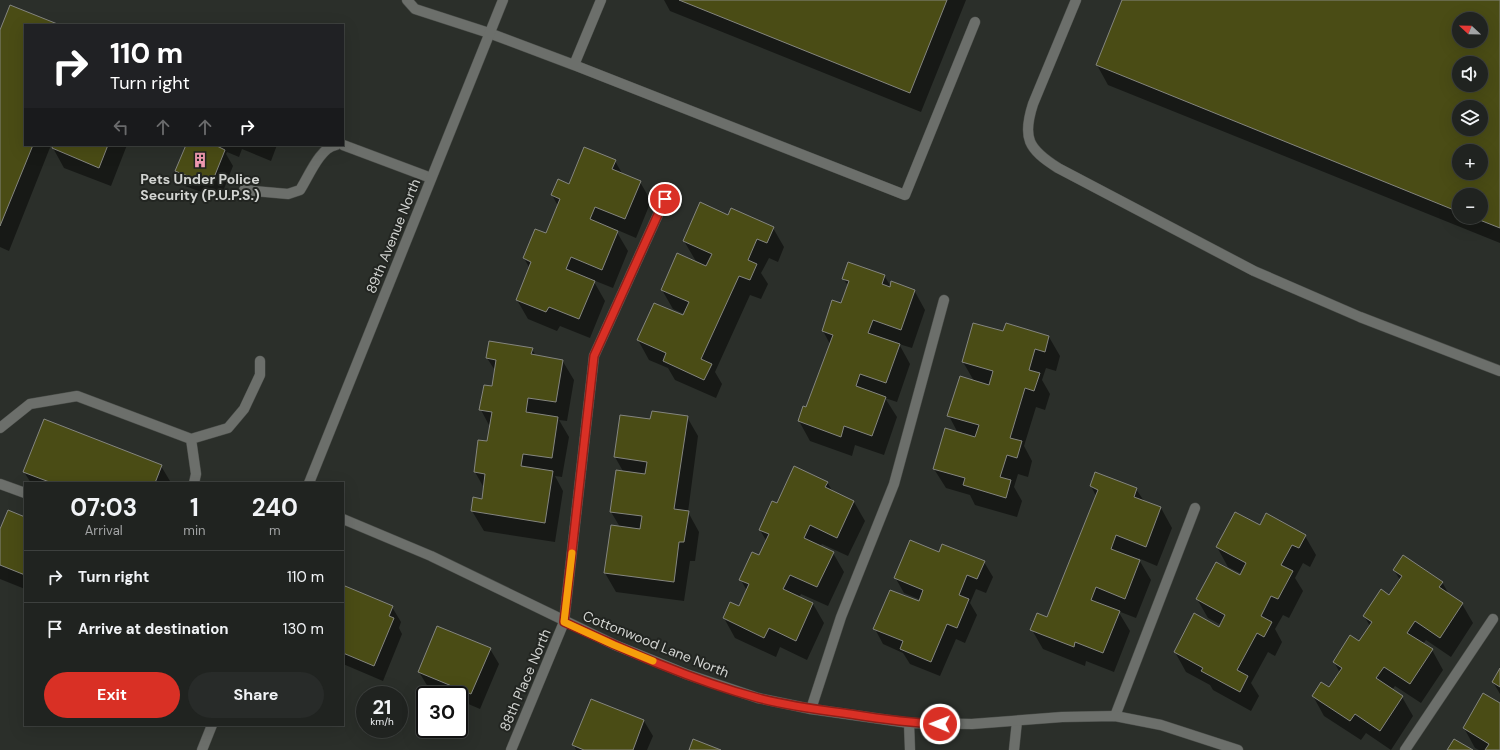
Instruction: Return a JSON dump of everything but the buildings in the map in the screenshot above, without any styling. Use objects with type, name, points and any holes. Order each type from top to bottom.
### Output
[{"type":"street","points":[[407,0],[415,9],[574,65],[905,195],[975,22]]},
{"type":"street","name":"89th Avenue North","points":[[309,482],[503,0]]},
{"type":"street","points":[[574,65],[600,0]]},
{"type":"street","points":[[1076,0],[1027,121],[1028,137],[1033,148],[1042,158],[1058,168],[1254,271],[1360,317],[1500,371]]},
{"type":"street","points":[[344,145],[431,178]]},
{"type":"street","points":[[244,190],[288,194],[300,190],[320,156],[330,146]]},
{"type":"street","name":"88th Place North","points":[[511,750],[564,622],[594,356],[665,199]]},
{"type":"street","points":[[811,709],[841,617],[894,484],[944,300]]},
{"type":"street","points":[[0,428],[30,404],[76,396],[191,439],[228,428],[244,409],[260,376],[260,361]]},
{"type":"street","points":[[191,439],[196,474],[194,482]]},
{"type":"street","points":[[0,484],[24,493]]},
{"type":"street","points":[[1115,716],[1195,508]]},
{"type":"street","name":"Cottonwood Lane North","points":[[344,519],[431,556],[614,645],[686,674],[758,698],[811,709],[909,723],[972,724],[1062,717],[1115,716],[1161,725],[1238,750]]},
{"type":"street","points":[[1405,750],[1493,619]]},
{"type":"street","points":[[1014,750],[1017,721]]},
{"type":"street","points":[[909,723],[910,750]]},
{"type":"street","points":[[202,750],[212,726]]},
{"type":"slow traffic","points":[[572,553],[564,622],[653,661]]},
{"type":"place","name":"Pets Under Police Security (P.U.P.S.)","points":[[200,160]]},
{"type":"route","points":[[665,199],[594,356],[564,622],[614,645],[686,674],[758,698],[811,709],[909,723],[940,724]]}]
